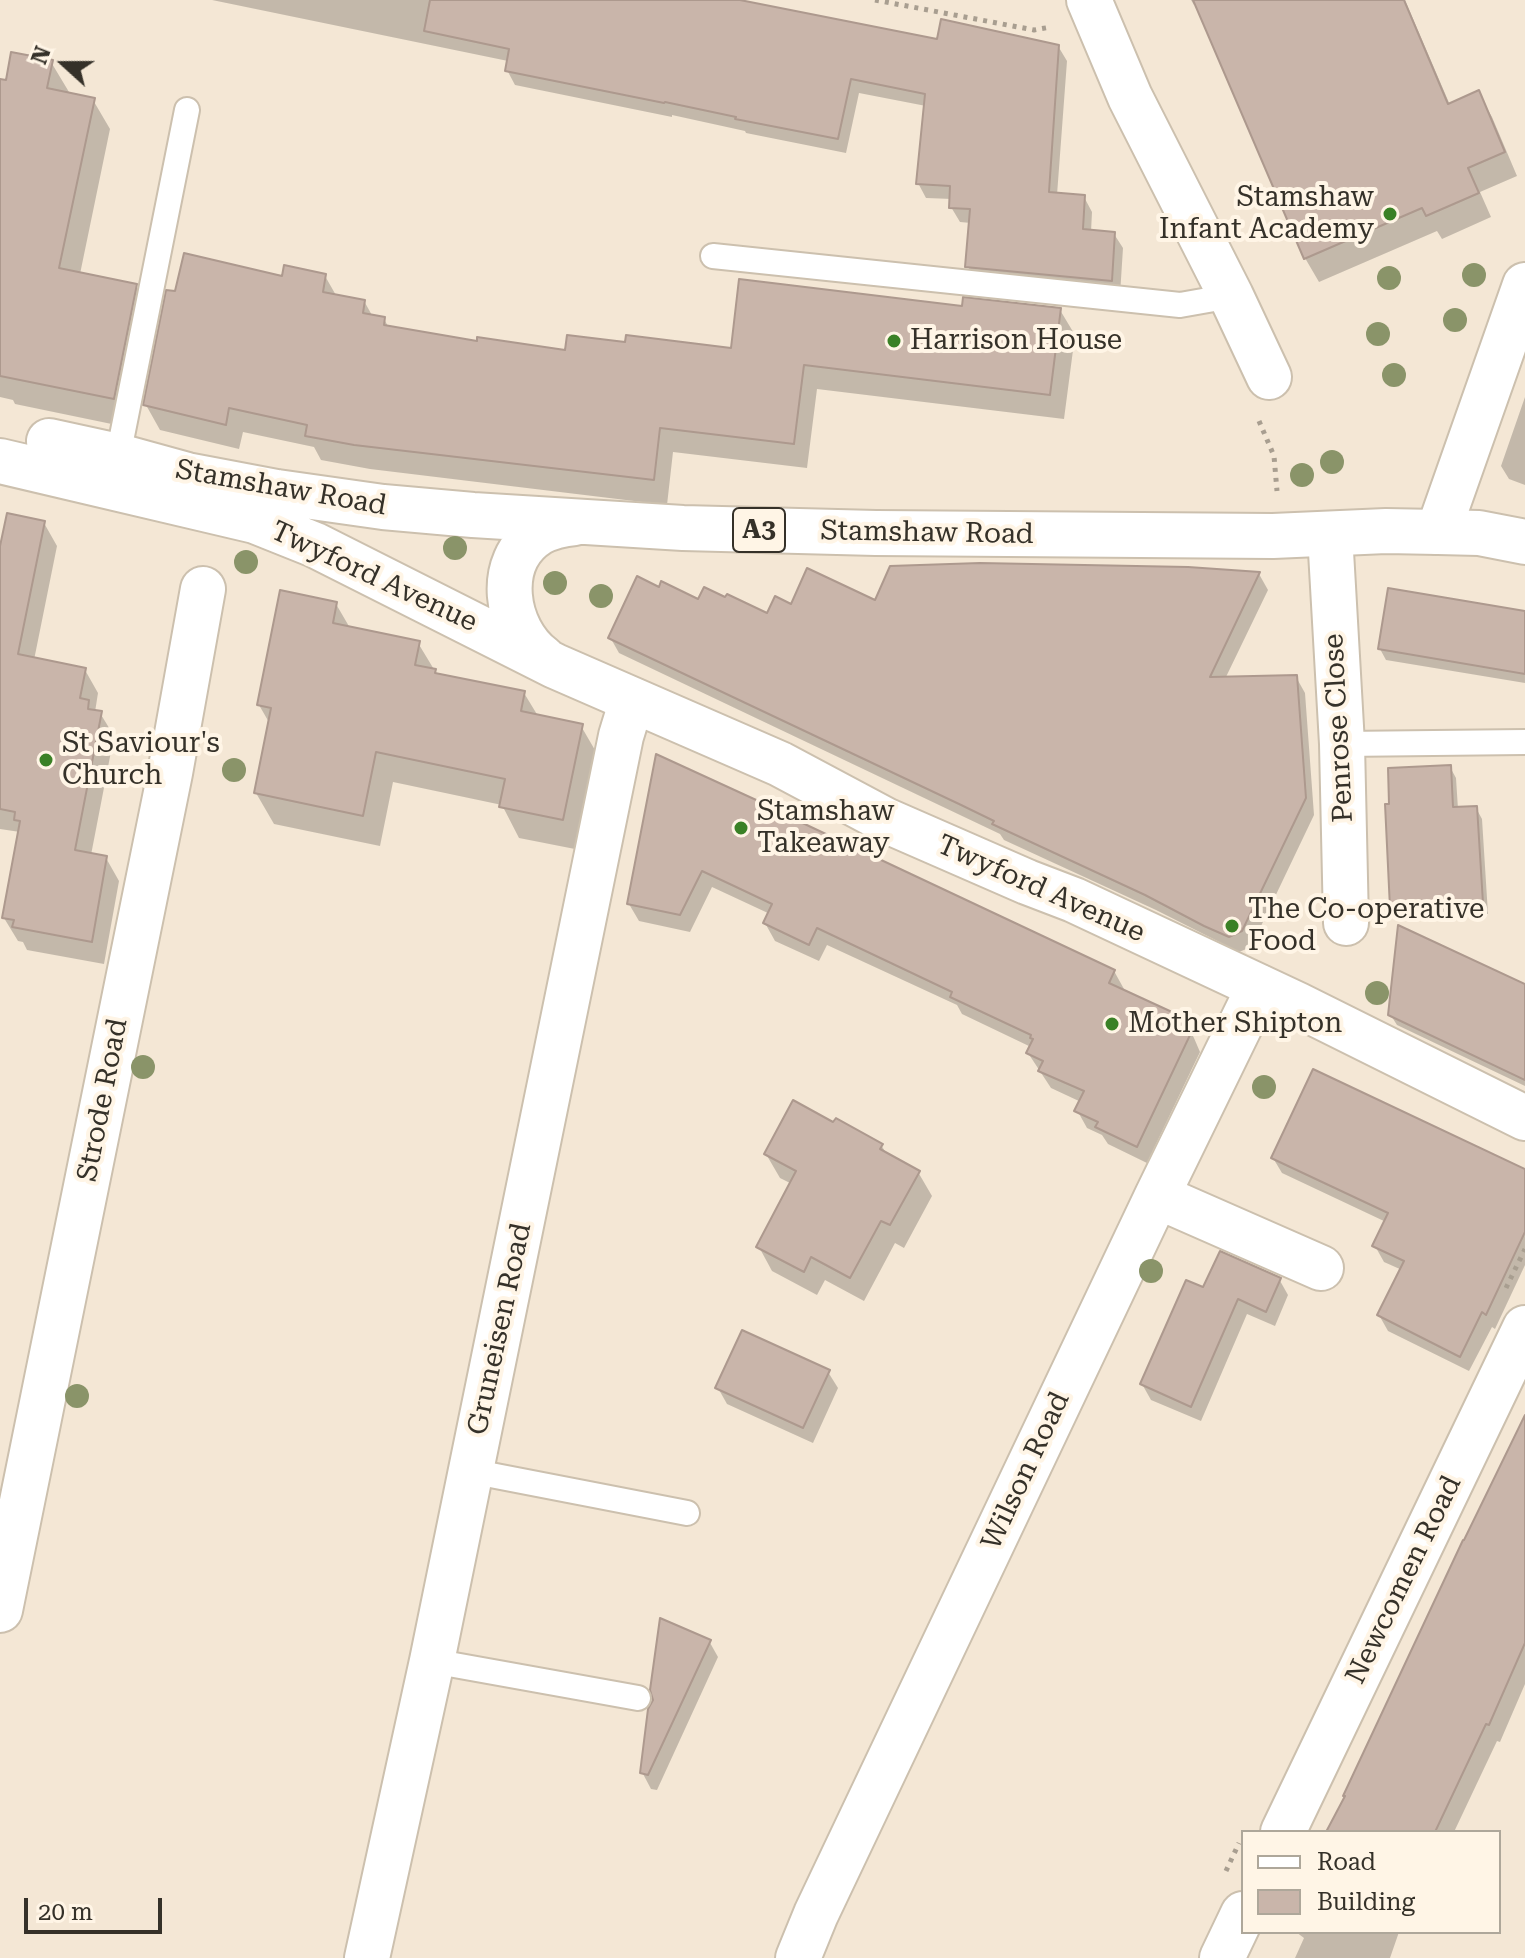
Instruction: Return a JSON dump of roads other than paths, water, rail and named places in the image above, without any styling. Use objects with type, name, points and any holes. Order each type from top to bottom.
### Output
[{"type":"street","points":[[1075,14],[1130,97],[1269,377]]},
{"type":"street","points":[[1438,532],[1525,285]]},
{"type":"street","name":"Stamshaw Road","points":[[0,430],[187,475],[292,494],[413,510],[683,528],[1273,536],[1386,531],[1479,533],[1525,542]]},
{"type":"street","name":"Twyford Avenue","points":[[0,461],[255,521],[315,545],[555,666],[780,764],[885,820],[1074,900],[1525,1118]]},
{"type":"street","name":"Twyford Avenue","points":[[555,666],[538,655],[518,627],[510,595],[510,579],[518,555],[538,534],[580,522]]},
{"type":"street","name":"Penrose Close","points":[[1330,534],[1342,744],[1346,923]]},
{"type":"street","name":"Strode Road","points":[[0,1610],[170,773],[203,589]]},
{"type":"street","name":"Gruneisen Road","points":[[367,1958],[432,1661],[621,736],[632,700]]},
{"type":"street","name":"Wilson Road","points":[[798,1958],[816,1914],[1259,987]]},
{"type":"street","points":[[1157,1196],[1321,1268]]},
{"type":"street","name":"Newcomen Road","points":[[1284,1830],[1515,1374],[1525,1328]]},
{"type":"street","points":[[1222,1958],[1241,1918]]},
{"type":"lane","points":[[118,456],[187,110]]},
{"type":"lane","points":[[713,256],[1180,305],[1231,296]]},
{"type":"lane","points":[[1342,744],[1525,742]]},
{"type":"lane","points":[[470,1471],[687,1513]]},
{"type":"lane","points":[[432,1661],[638,1698]]},
{"type":"place","name":"Stamshaw Infant Academy","points":[[1390,214]]},
{"type":"place","name":"Harrison House","points":[[894,341]]},
{"type":"place","name":"St Saviour's Church","points":[[46,760]]},
{"type":"place","name":"Stamshaw Takeaway","points":[[741,828]]},
{"type":"place","name":"The Co-operative Food","points":[[1232,926]]},
{"type":"place","name":"Mother Shipton","points":[[1112,1024]]}]
